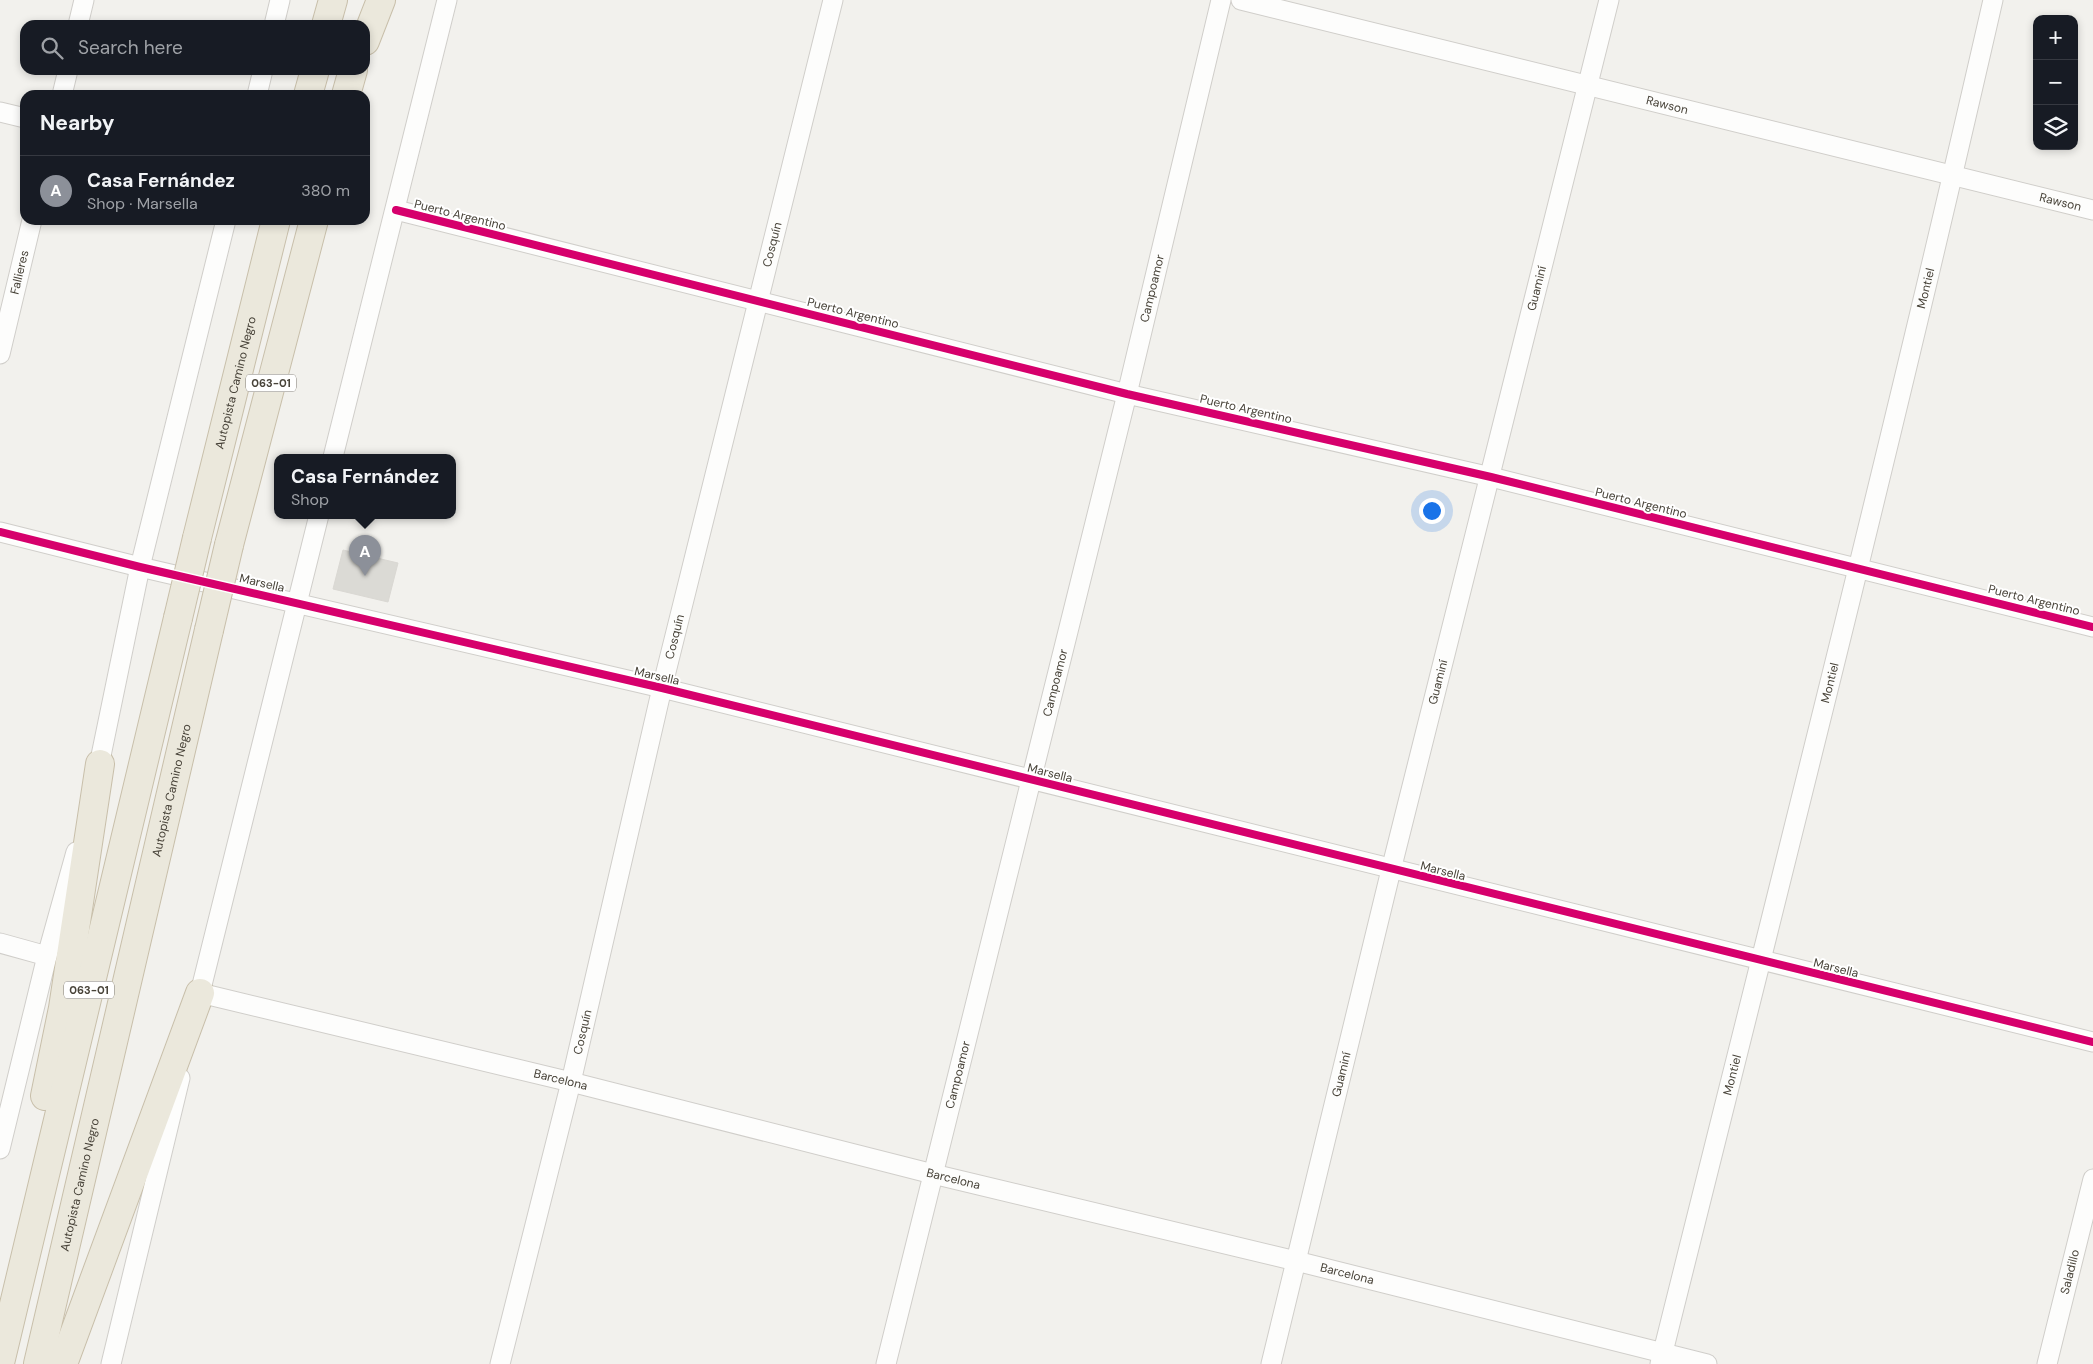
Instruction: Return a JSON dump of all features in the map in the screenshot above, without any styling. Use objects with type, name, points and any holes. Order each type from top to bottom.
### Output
[{"type":"highway","points":[[317,20],[322,0]]},
{"type":"highway","points":[[327,20],[333,0]]},
{"type":"highway","points":[[365,20],[371,0]]},
{"type":"highway","points":[[370,28],[381,0]]},
{"type":"highway","points":[[301,90],[304,75]]},
{"type":"highway","points":[[309,90],[314,75]]},
{"type":"highway","name":"Autopista Camino Negro","points":[[3,1352],[197,538],[275,225]]},
{"type":"highway","name":"Autopista Camino Negro","points":[[38,1364],[229,545],[313,225]]},
{"type":"highway","points":[[3,1352],[17,1238],[63,1008],[100,764]]},
{"type":"highway","points":[[63,1364],[200,994]]},
{"type":"street","points":[[79,20],[84,0]]},
{"type":"street","points":[[275,20],[280,0]]},
{"type":"street","points":[[334,454],[447,0]]},
{"type":"street","name":"Cosquín","points":[[500,1364],[571,1082],[662,688],[833,0]]},
{"type":"street","name":"Campoamor","points":[[886,1364],[1127,394],[1221,0]]},
{"type":"street","name":"Rawson","points":[[1241,0],[2093,210]]},
{"type":"street","name":"Guaminí","points":[[1271,1364],[1391,870],[1609,0]]},
{"type":"street","name":"Montiel","points":[[1662,1359],[1953,175],[1993,0]]},
{"type":"street","points":[[63,90],[67,75]]},
{"type":"street","points":[[258,90],[262,75]]},
{"type":"street","points":[[0,112],[20,117]]},
{"type":"street","name":"Puerto Argentino","points":[[396,210],[1127,394],[1491,477],[2093,627]]},
{"type":"street","name":"Fallieres","points":[[0,354],[31,225]]},
{"type":"street","points":[[0,1149],[47,956],[100,764],[140,567],[225,225]]},
{"type":"street","points":[[111,1364],[200,994],[318,519]]},
{"type":"street","name":"Marsella","points":[[0,532],[140,567],[662,688],[1391,870],[2093,1042]]},
{"type":"street","points":[[0,942],[47,956]]},
{"type":"street","name":"Barcelona","points":[[200,994],[571,1082],[933,1174],[1296,1261],[1662,1359],[1707,1364]]},
{"type":"street","name":"Saladillo","points":[[2047,1364],[2093,1180]]},
{"type":"building","points":[[343,550],[398,563],[388,602],[333,589]]},
{"type":"cycle path","points":[[396,210],[1127,394],[1491,477],[2093,627]]},
{"type":"cycle path","points":[[0,532],[140,567],[662,688],[2093,1042]]},
{"type":"place","name":"Casa Fernández","points":[[365,576]]}]
